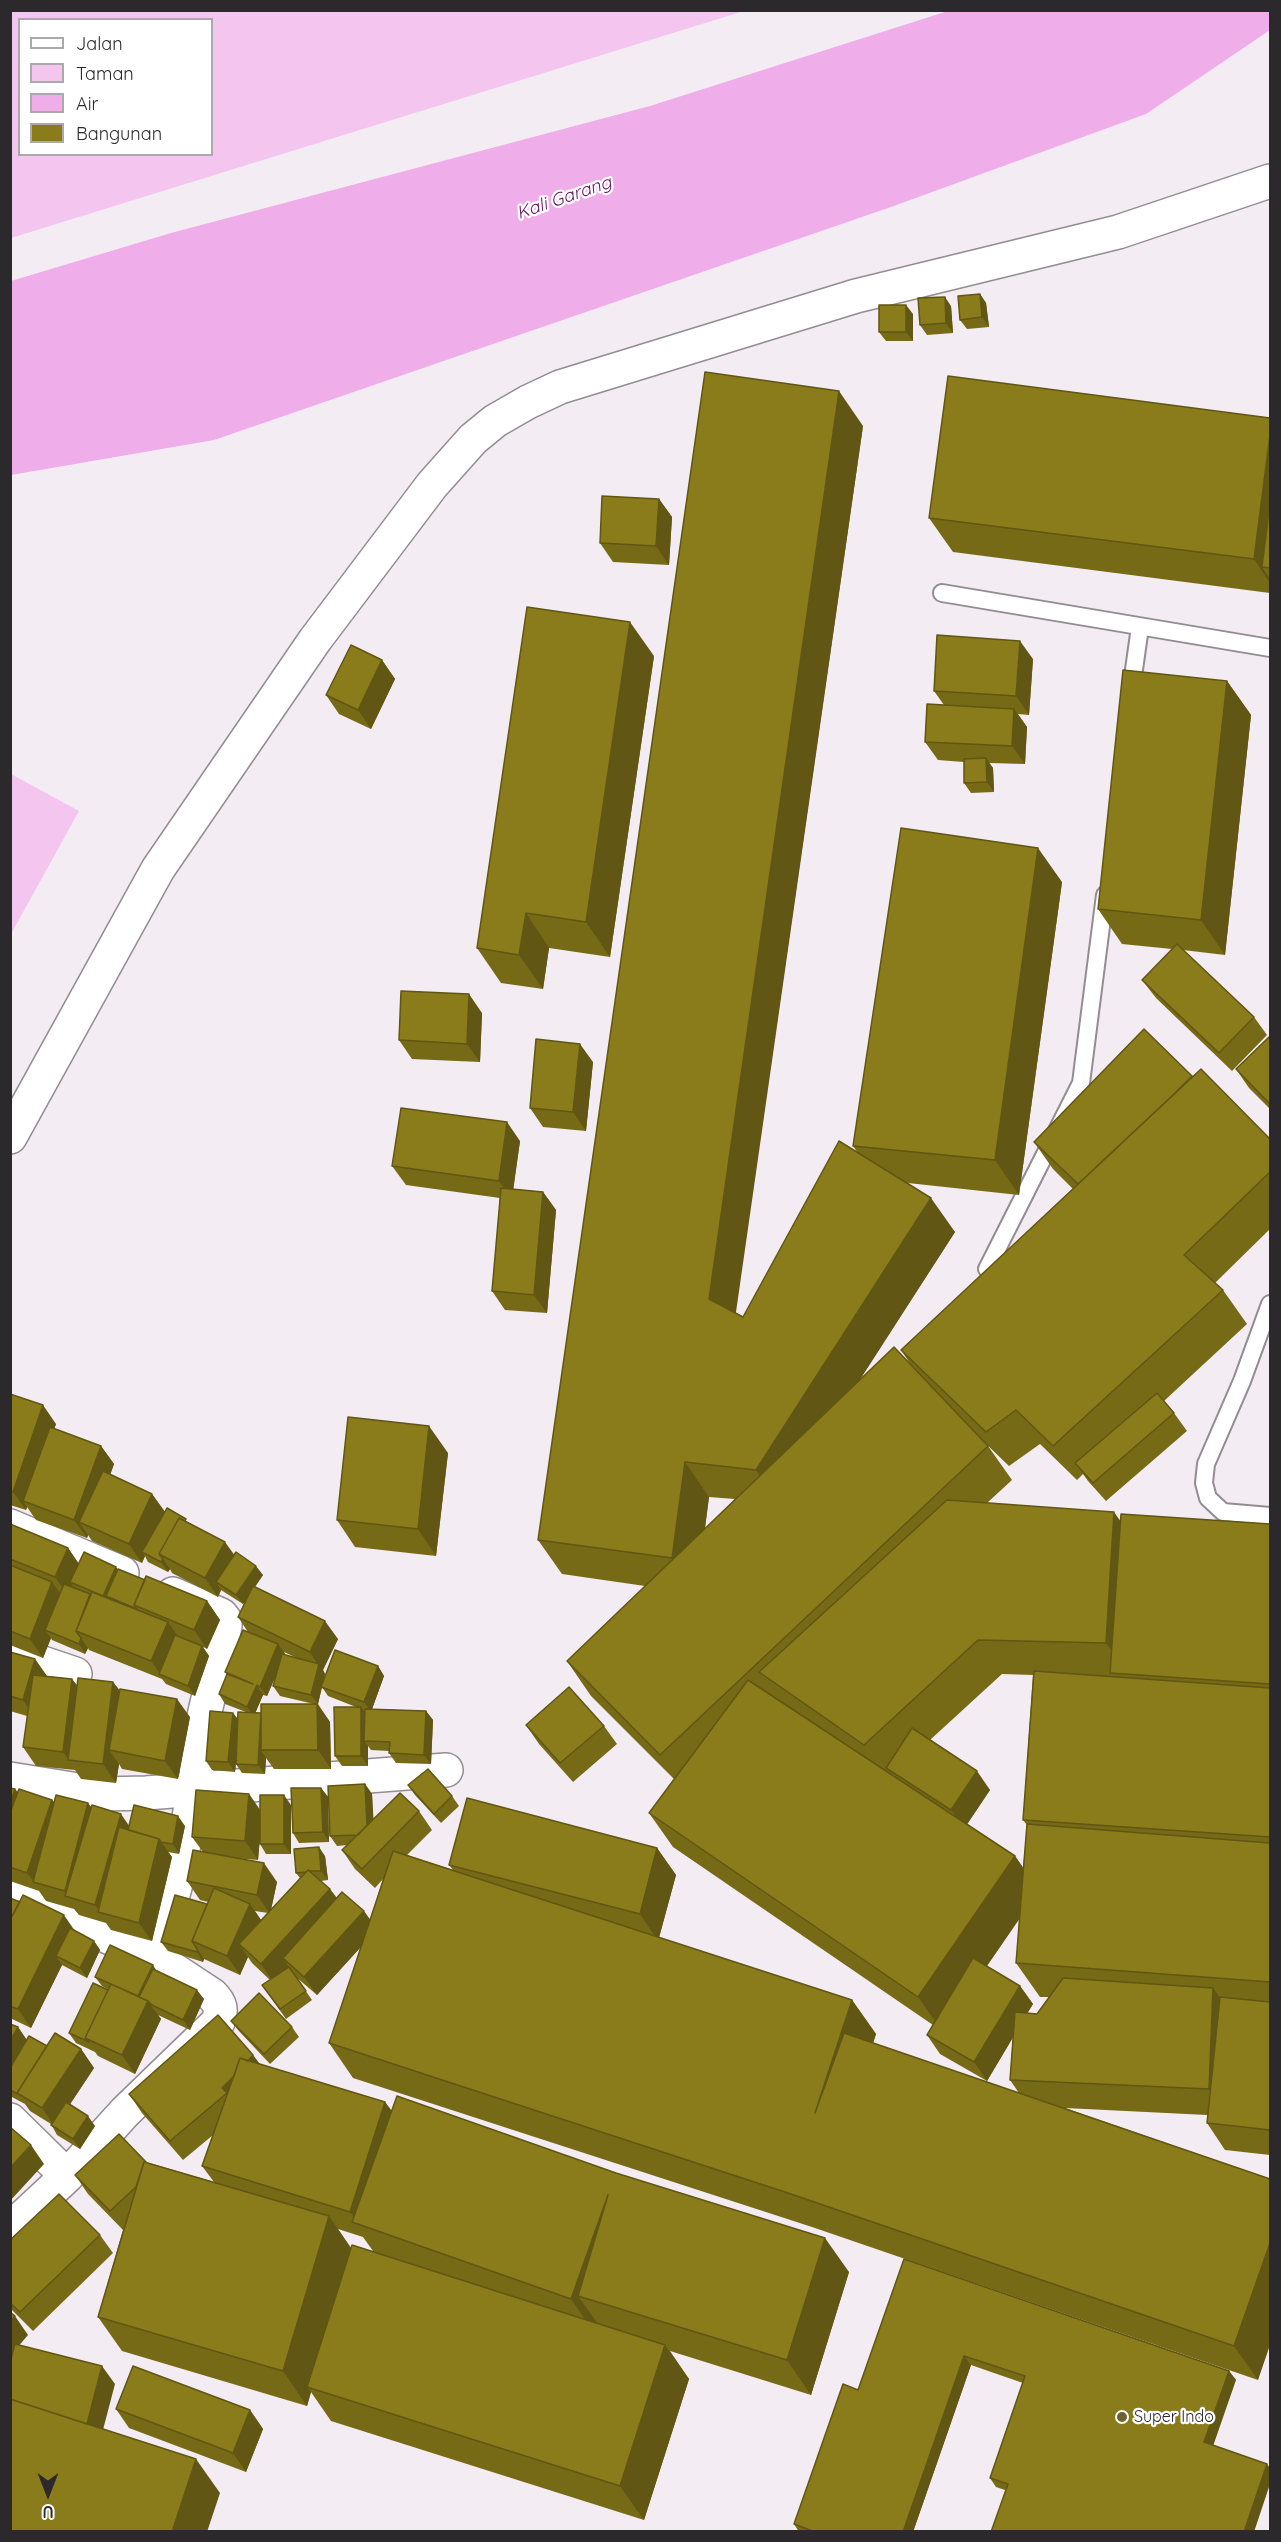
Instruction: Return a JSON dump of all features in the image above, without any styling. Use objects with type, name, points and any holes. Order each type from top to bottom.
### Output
[{"type":"street","points":[[10,1137],[158,869],[315,640],[432,485],[473,439],[495,421],[528,402],[571,384],[856,296],[1118,232],[1270,181]]},
{"type":"street","points":[[10,1526],[215,1612],[225,1620],[204,1716],[194,1790],[178,1876],[156,1958]]},
{"type":"street","points":[[10,1652],[75,1674]]},
{"type":"street","points":[[10,1779],[103,1794],[194,1790],[446,1770]]},
{"type":"street","points":[[10,1894],[156,1958],[219,2002],[222,2011],[218,2022],[125,2112],[67,2176],[10,2229]]},
{"type":"street","points":[[10,2120],[67,2176]]},
{"type":"lane","points":[[942,593],[1270,648]]},
{"type":"lane","points":[[1129,709],[1140,627]]},
{"type":"lane","points":[[987,1269],[1081,1083],[1107,883]]},
{"type":"lane","points":[[1270,1304],[1242,1381],[1206,1464],[1204,1483],[1208,1498],[1223,1512],[1270,1516]]},
{"type":"green space","points":[[11,10],[744,11],[11,238]]},
{"type":"green space","points":[[11,774],[79,811],[11,934]]},
{"type":"water","name":"Kali Garang","points":[[951,10],[1270,11],[1270,30],[1146,114],[891,207],[214,440],[11,475],[11,281],[171,233],[650,106]]},
{"type":"building","points":[[980,294],[982,317],[960,320],[958,296]]},
{"type":"building","points":[[945,297],[946,323],[920,325],[918,298]]},
{"type":"building","points":[[879,305],[906,305],[906,332],[879,332]]},
{"type":"building","points":[[705,372],[839,391],[709,1299],[743,1317],[839,1141],[931,1198],[756,1470],[685,1462],[672,1558],[538,1540]]},
{"type":"building","points":[[948,376],[1270,418],[1270,435],[1254,559],[929,518]]},
{"type":"building","points":[[602,496],[659,499],[656,546],[600,543]]},
{"type":"building","points":[[1270,503],[1270,568],[1262,567]]},
{"type":"building","points":[[527,607],[630,622],[586,922],[526,913],[519,955],[477,948]]},
{"type":"building","points":[[937,635],[1020,641],[1016,696],[934,691]]},
{"type":"building","points":[[351,645],[382,660],[358,710],[326,695]]},
{"type":"building","points":[[1123,670],[1227,681],[1201,920],[1098,909]]},
{"type":"building","points":[[927,704],[1014,709],[1012,746],[925,742]]},
{"type":"building","points":[[986,758],[987,782],[964,783],[964,759]]},
{"type":"building","points":[[901,828],[1038,848],[995,1160],[853,1146]]},
{"type":"building","points":[[1177,944],[1254,1017],[1219,1053],[1142,980]]},
{"type":"building","points":[[401,991],[469,994],[467,1044],[399,1040]]},
{"type":"building","points":[[1144,1029],[1192,1076],[1078,1184],[1034,1142]]},
{"type":"building","points":[[1270,1036],[1270,1104],[1236,1069]]},
{"type":"building","points":[[536,1039],[580,1044],[573,1112],[530,1108]]},
{"type":"building","points":[[1201,1069],[1270,1139],[1270,1172],[1184,1255],[1223,1290],[1053,1446],[1016,1410],[986,1432],[901,1350]]},
{"type":"building","points":[[401,1108],[507,1122],[499,1181],[392,1166]]},
{"type":"building","points":[[501,1188],[543,1192],[534,1295],[492,1291]]},
{"type":"building","points":[[894,1347],[988,1446],[660,1755],[567,1661]]},
{"type":"building","points":[[1157,1393],[1174,1413],[1093,1483],[1075,1463]]},
{"type":"building","points":[[10,1394],[43,1405],[13,1492],[10,1491]]},
{"type":"building","points":[[348,1417],[429,1426],[418,1529],[337,1520]]},
{"type":"building","points":[[50,1427],[101,1446],[74,1520],[23,1501]]},
{"type":"building","points":[[103,1471],[152,1494],[129,1544],[79,1522]]},
{"type":"building","points":[[947,1500],[1114,1512],[1106,1643],[978,1640],[864,1745],[759,1672]]},
{"type":"building","points":[[167,1508],[186,1519],[185,1521],[179,1518],[159,1554],[163,1559],[161,1562],[142,1552]]},
{"type":"building","points":[[1121,1514],[1270,1524],[1270,1684],[1110,1673]]},
{"type":"building","points":[[179,1518],[225,1542],[205,1578],[159,1554]]},
{"type":"building","points":[[10,1524],[68,1548],[55,1577],[10,1559]]},
{"type":"building","points":[[84,1552],[116,1567],[103,1596],[70,1582]]},
{"type":"building","points":[[236,1552],[256,1566],[236,1595],[216,1582]]},
{"type":"building","points":[[10,1565],[52,1582],[30,1639],[10,1631]]},
{"type":"building","points":[[118,1569],[145,1580],[134,1605],[137,1609],[106,1596]]},
{"type":"building","points":[[146,1576],[207,1601],[194,1630],[134,1605]]},
{"type":"building","points":[[64,1584],[90,1594],[76,1631],[81,1638],[79,1644],[45,1630]]},
{"type":"building","points":[[253,1586],[325,1621],[310,1652],[238,1617]]},
{"type":"building","points":[[92,1592],[168,1622],[151,1661],[76,1631]]},
{"type":"building","points":[[243,1630],[278,1644],[260,1687],[257,1685],[247,1707],[219,1694],[227,1674],[253,1684],[225,1672]]},
{"type":"building","points":[[175,1635],[202,1646],[188,1686],[159,1674]]},
{"type":"building","points":[[335,1650],[378,1666],[364,1702],[321,1687]]},
{"type":"building","points":[[10,1652],[35,1659],[23,1700],[10,1696]]},
{"type":"building","points":[[282,1654],[319,1664],[311,1695],[273,1686]]},
{"type":"building","points":[[1034,1671],[1270,1688],[1270,1837],[1023,1820]]},
{"type":"building","points":[[33,1675],[72,1679],[63,1752],[23,1747]]},
{"type":"building","points":[[78,1678],[113,1682],[103,1764],[68,1760]]},
{"type":"building","points":[[748,1680],[1015,1856],[918,1997],[649,1813]]},
{"type":"building","points":[[569,1687],[604,1726],[560,1763],[526,1725]]},
{"type":"building","points":[[120,1689],[177,1699],[165,1761],[109,1750]]},
{"type":"building","points":[[261,1704],[317,1704],[318,1750],[261,1750]]},
{"type":"building","points":[[334,1707],[361,1707],[361,1756],[335,1756]]},
{"type":"building","points":[[365,1709],[426,1711],[424,1755],[389,1753],[390,1742],[364,1741]]},
{"type":"building","points":[[210,1711],[233,1713],[228,1762],[206,1761]]},
{"type":"building","points":[[238,1712],[261,1713],[258,1765],[236,1764]]},
{"type":"building","points":[[912,1728],[977,1771],[951,1810],[886,1768]]},
{"type":"building","points":[[428,1769],[452,1796],[434,1814],[408,1785]]},
{"type":"building","points":[[365,1784],[367,1825],[358,1835],[330,1836],[328,1786]]},
{"type":"building","points":[[10,1788],[15,1789],[10,1804]]},
{"type":"building","points":[[291,1788],[321,1788],[323,1832],[293,1833]]},
{"type":"building","points":[[19,1789],[52,1800],[27,1873],[10,1867],[10,1813]]},
{"type":"building","points":[[196,1790],[249,1794],[245,1841],[192,1837]]},
{"type":"building","points":[[400,1793],[419,1811],[362,1869],[342,1850]]},
{"type":"building","points":[[56,1795],[88,1803],[65,1891],[33,1882]]},
{"type":"building","points":[[260,1795],[284,1795],[284,1844],[260,1844]]},
{"type":"building","points":[[467,1798],[657,1848],[640,1914],[449,1865]]},
{"type":"building","points":[[92,1805],[121,1814],[95,1905],[65,1896]]},
{"type":"building","points":[[134,1805],[178,1816],[173,1844],[128,1830]]},
{"type":"building","points":[[1027,1824],[1270,1843],[1270,1982],[1016,1963]]},
{"type":"building","points":[[119,1827],[159,1839],[139,1923],[98,1912]]},
{"type":"building","points":[[319,1847],[321,1871],[308,1870],[296,1873],[294,1849]]},
{"type":"building","points":[[193,1850],[264,1863],[257,1895],[187,1881]]},
{"type":"building","points":[[393,1851],[852,2000],[815,2113],[844,2033],[1270,2179],[1270,2243],[1234,2346],[788,2193],[329,2043]]},
{"type":"building","points":[[308,1870],[330,1889],[261,1964],[239,1944]]},
{"type":"building","points":[[214,1888],[250,1904],[227,1956],[192,1941]]},
{"type":"building","points":[[342,1892],[364,1911],[304,1977],[283,1958]]},
{"type":"building","points":[[23,1895],[64,1915],[18,2009],[10,2006],[10,1920]]},
{"type":"building","points":[[175,1895],[207,1904],[192,1941],[197,1952],[161,1942]]},
{"type":"building","points":[[10,1898],[20,1902],[10,1920]]},
{"type":"building","points":[[70,1928],[94,1941],[80,1968],[56,1956]]},
{"type":"building","points":[[110,1945],[153,1965],[138,1996],[95,1977]]},
{"type":"building","points":[[973,1958],[1020,1986],[974,2062],[927,2035]]},
{"type":"building","points":[[289,1967],[306,1991],[280,2009],[262,1985]]},
{"type":"building","points":[[153,1969],[197,1990],[183,2020],[139,1997]]},
{"type":"building","points":[[1063,1978],[1213,1988],[1209,2089],[1010,2080],[1015,2012],[1037,2014]]},
{"type":"building","points":[[93,1983],[108,1990],[85,2038],[89,2042],[69,2033]]},
{"type":"building","points":[[111,1984],[148,2001],[122,2055],[85,2038]]},
{"type":"building","points":[[259,1993],[292,2027],[264,2054],[231,2021]]},
{"type":"building","points":[[1220,1997],[1270,2002],[1270,2130],[1207,2123]]},
{"type":"building","points":[[218,2015],[253,2055],[248,2061],[240,2058],[234,2076],[222,2088],[227,2093],[170,2141],[129,2094]]},
{"type":"building","points":[[10,2024],[18,2027],[10,2041]]},
{"type":"building","points":[[55,2033],[81,2049],[42,2108],[17,2093]]},
{"type":"building","points":[[29,2036],[47,2046],[18,2094],[10,2090],[10,2068]]},
{"type":"building","points":[[240,2058],[385,2102],[350,2212],[202,2166]]},
{"type":"building","points":[[397,2096],[616,2173],[825,2238],[787,2360],[578,2296],[608,2195],[571,2299],[352,2222]]},
{"type":"building","points":[[66,2102],[88,2116],[73,2139],[51,2125]]},
{"type":"building","points":[[10,2127],[31,2145],[10,2168]]},
{"type":"building","points":[[119,2134],[146,2162],[144,2162],[136,2187],[110,2211],[75,2175]]},
{"type":"building","points":[[144,2162],[329,2216],[283,2371],[98,2317]]},
{"type":"building","points":[[59,2194],[100,2235],[20,2312],[10,2303],[10,2240]]},
{"type":"building","points":[[352,2245],[665,2345],[620,2486],[307,2387]]},
{"type":"building","name":"Super Indo","points":[[904,2259],[1229,2371],[1204,2442],[1267,2464],[1244,2532],[991,2532],[1008,2484],[990,2478],[1025,2376],[964,2356],[903,2532],[815,2532],[794,2524],[843,2384],[858,2390]]},
{"type":"building","points":[[10,2312],[15,2316],[10,2322]]},
{"type":"building","points":[[15,2344],[102,2366],[87,2424],[10,2399],[10,2363]]},
{"type":"building","points":[[133,2366],[250,2410],[233,2453],[116,2409]]},
{"type":"building","points":[[10,2399],[196,2459],[172,2532],[10,2532]]},
{"type":"place","name":"Super Indo","points":[[1122,2417]]}]
